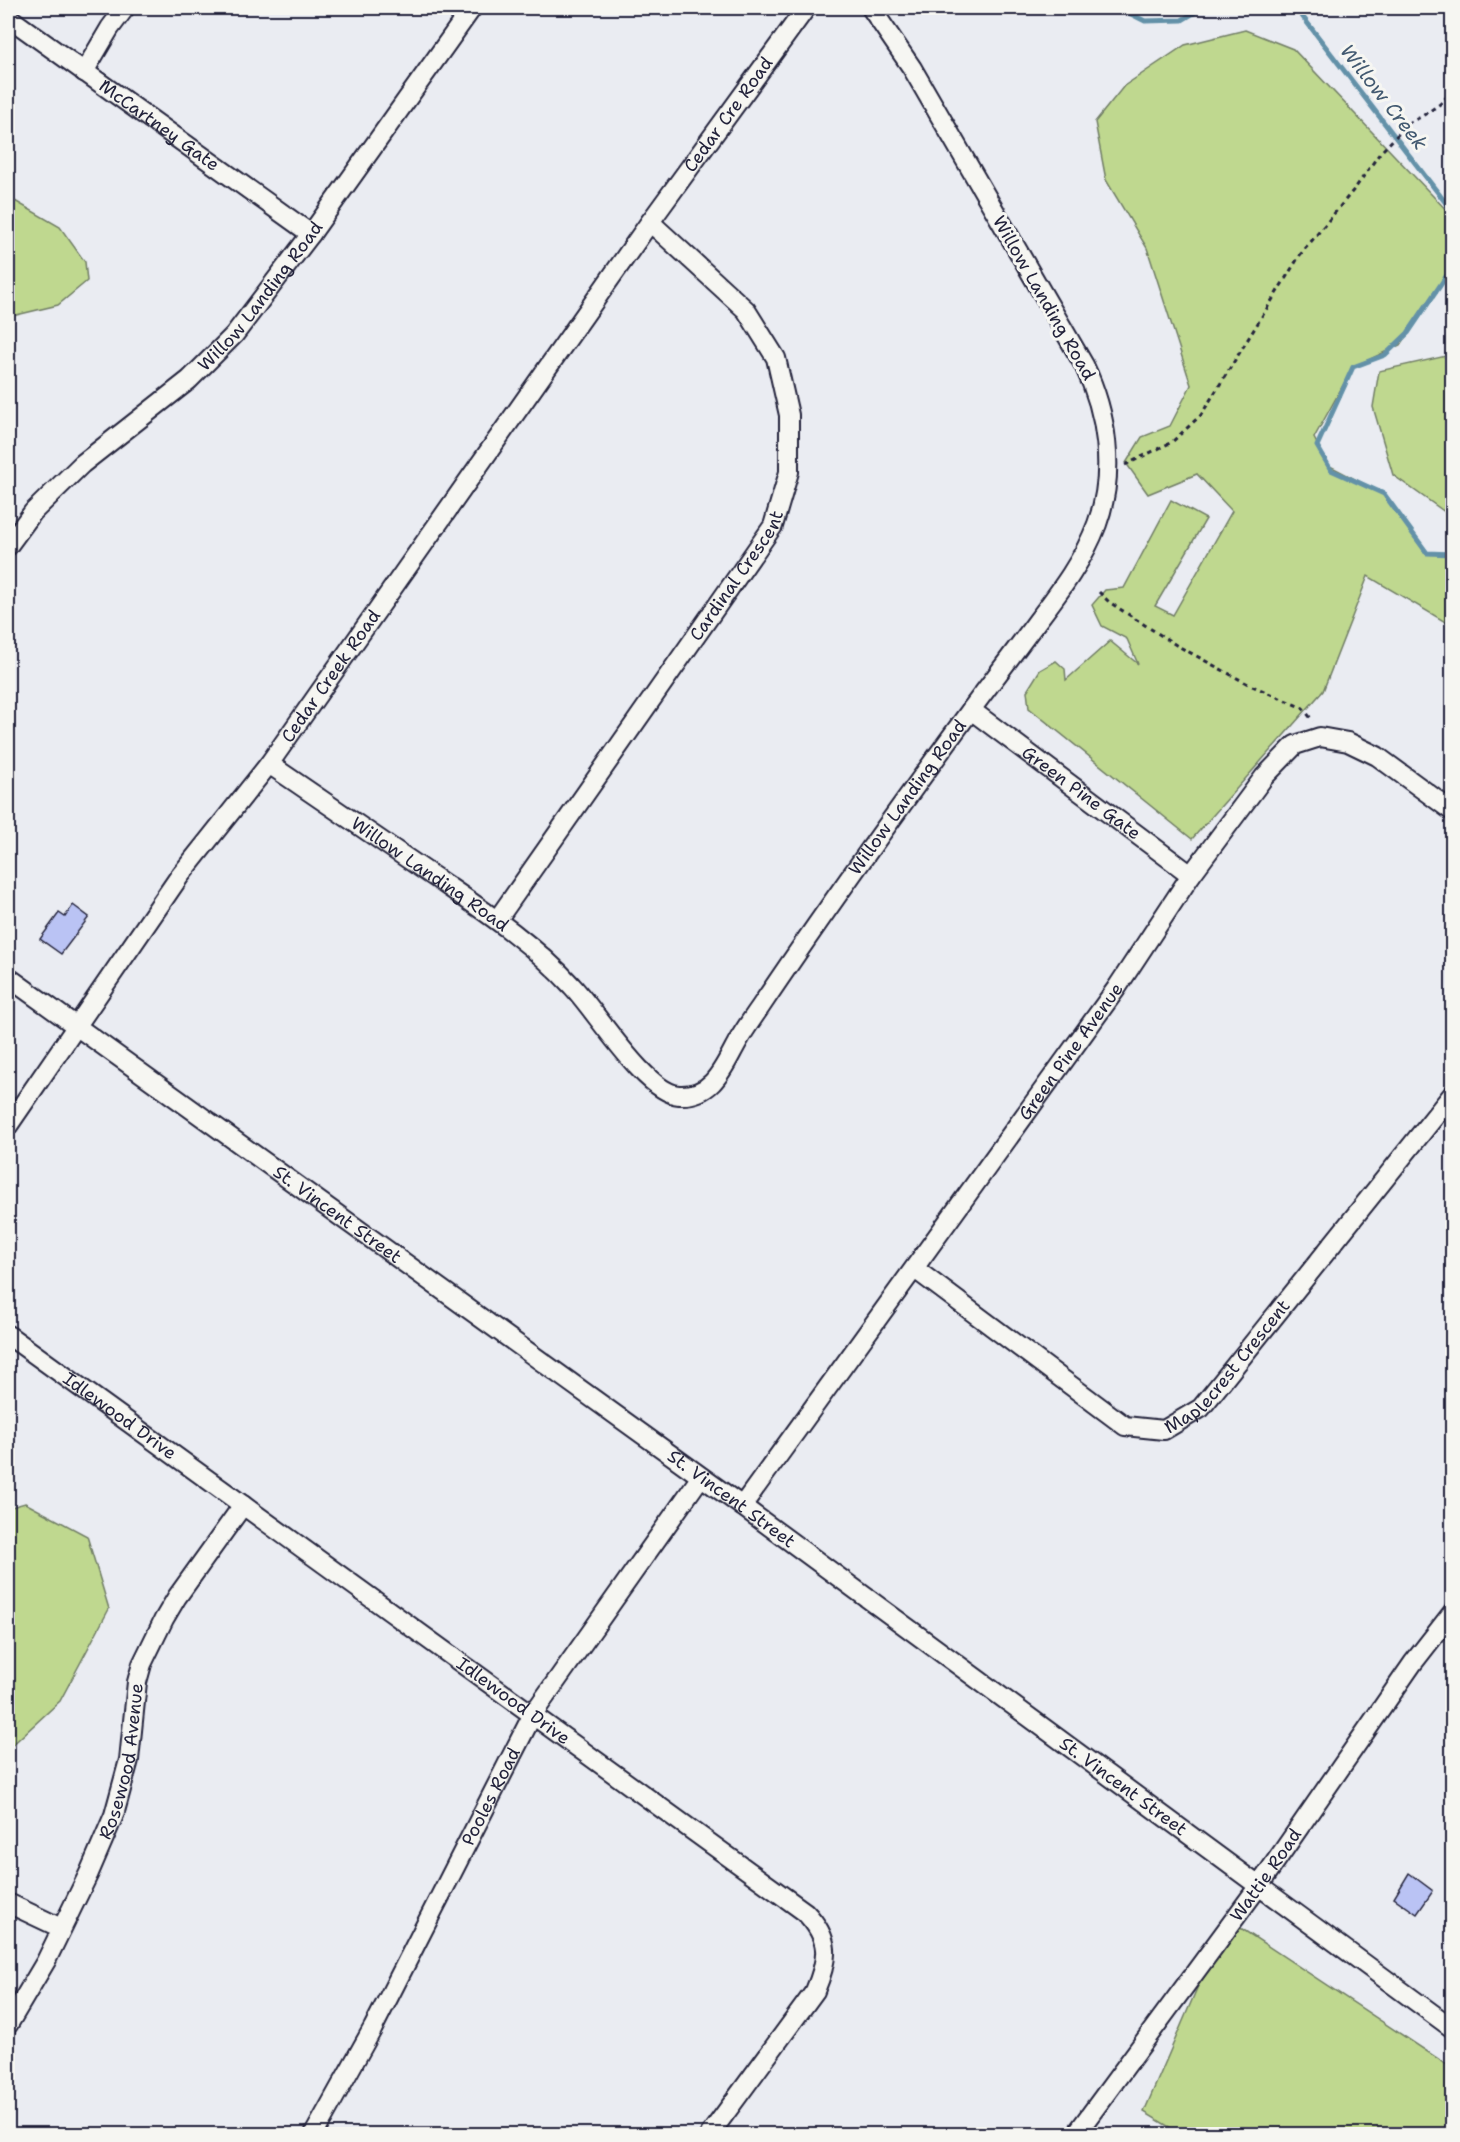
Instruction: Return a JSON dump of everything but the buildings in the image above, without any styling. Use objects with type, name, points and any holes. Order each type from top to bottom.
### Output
[{"type":"street","points":[[84,72],[110,28],[125,8]]},
{"type":"street","name":"Willow Landing Road","points":[[8,546],[33,512],[82,464],[189,380],[226,342],[311,234],[472,8]]},
{"type":"street","name":"Cedar Cre Road","points":[[650,222],[806,8]]},
{"type":"street","name":"Willow Landing Road","points":[[269,764],[497,920],[571,984],[637,1067],[654,1084],[673,1095],[692,1095],[706,1088],[718,1077],[740,1036],[795,955],[971,710],[1068,580],[1090,542],[1099,519],[1107,472],[1100,402],[1084,365],[912,68],[871,8]]},
{"type":"street","name":"McCartney Gate","points":[[8,17],[311,234]]},
{"type":"street","name":"Cedar Creek Road","points":[[8,1126],[179,877],[269,764],[650,222]]},
{"type":"street","name":"Cardinal Crescent","points":[[497,920],[773,526],[789,472],[789,415],[776,358],[746,310],[650,222]]},
{"type":"street","name":"Green Pine Gate","points":[[971,710],[1191,875]]},
{"type":"street","points":[[1320,736],[1348,742],[1377,756],[1452,811]]},
{"type":"street","name":"Green Pine Avenue","points":[[742,1506],[1116,989],[1191,875],[1264,777],[1295,746],[1320,736]]},
{"type":"street","name":"St. Vincent Street","points":[[8,977],[700,1478],[742,1506],[1452,2028]]},
{"type":"street","name":"Maplecrest Crescent","points":[[915,1269],[1125,1426],[1164,1430],[1201,1408],[1452,1095]]},
{"type":"street","name":"Idlewood Drive","points":[[8,1335],[805,1912],[815,1923],[823,1938],[827,1955],[824,1971],[814,1991],[710,2134]]},
{"type":"street","name":"Pooles Road","points":[[314,2134],[416,1945],[533,1714],[700,1478]]},
{"type":"street","name":"Rosewood Avenue","points":[[8,2025],[31,1990],[93,1864],[114,1815],[129,1760],[141,1664],[177,1597],[243,1505]]},
{"type":"street","name":"Wattie Road","points":[[1076,2134],[1258,1887],[1413,1663],[1452,1614]]},
{"type":"street","points":[[8,1903],[61,1929]]},
{"type":"path","points":[[1107,472],[1141,459],[1172,442],[1201,415],[1300,255],[1387,145],[1410,122],[1440,104],[1452,91]]},
{"type":"path","points":[[1099,592],[1109,602],[1184,650],[1250,685],[1303,708],[1320,736]]},
{"type":"green space","points":[[1245,30],[1293,49],[1452,216],[1452,267],[1400,345],[1353,367],[1314,438],[1328,465],[1384,494],[1427,553],[1452,554],[1452,626],[1368,576],[1323,691],[1192,839],[1029,708],[1027,691],[1040,670],[1056,661],[1065,669],[1066,680],[1110,641],[1138,664],[1127,639],[1102,626],[1092,605],[1105,590],[1124,588],[1171,500],[1206,519],[1155,606],[1173,615],[1232,511],[1197,474],[1148,494],[1126,463],[1142,437],[1170,426],[1191,385],[1147,248],[1106,180],[1095,122],[1124,86],[1185,45]]},
{"type":"green space","points":[[8,197],[60,227],[85,262],[87,281],[58,305],[8,317]]},
{"type":"green space","points":[[1452,340],[1452,517],[1393,475],[1373,407],[1379,371],[1451,355]]},
{"type":"green space","points":[[25,1503],[87,1536],[109,1609],[60,1701],[8,1749],[8,1508]]},
{"type":"green space","points":[[1233,1923],[1452,2068],[1452,2134],[1181,2134],[1144,2112],[1207,1965]]},
{"type":"waterway","name":"Willow Creek","points":[[1119,8],[1145,21],[1182,20],[1202,8]]},
{"type":"waterway","name":"Willow Creek","points":[[1287,8],[1299,12],[1452,211]]},
{"type":"waterway","name":"Willow Creek","points":[[1452,268],[1408,333],[1385,355],[1353,367],[1317,446],[1331,470],[1384,494],[1427,553],[1452,554]]}]
